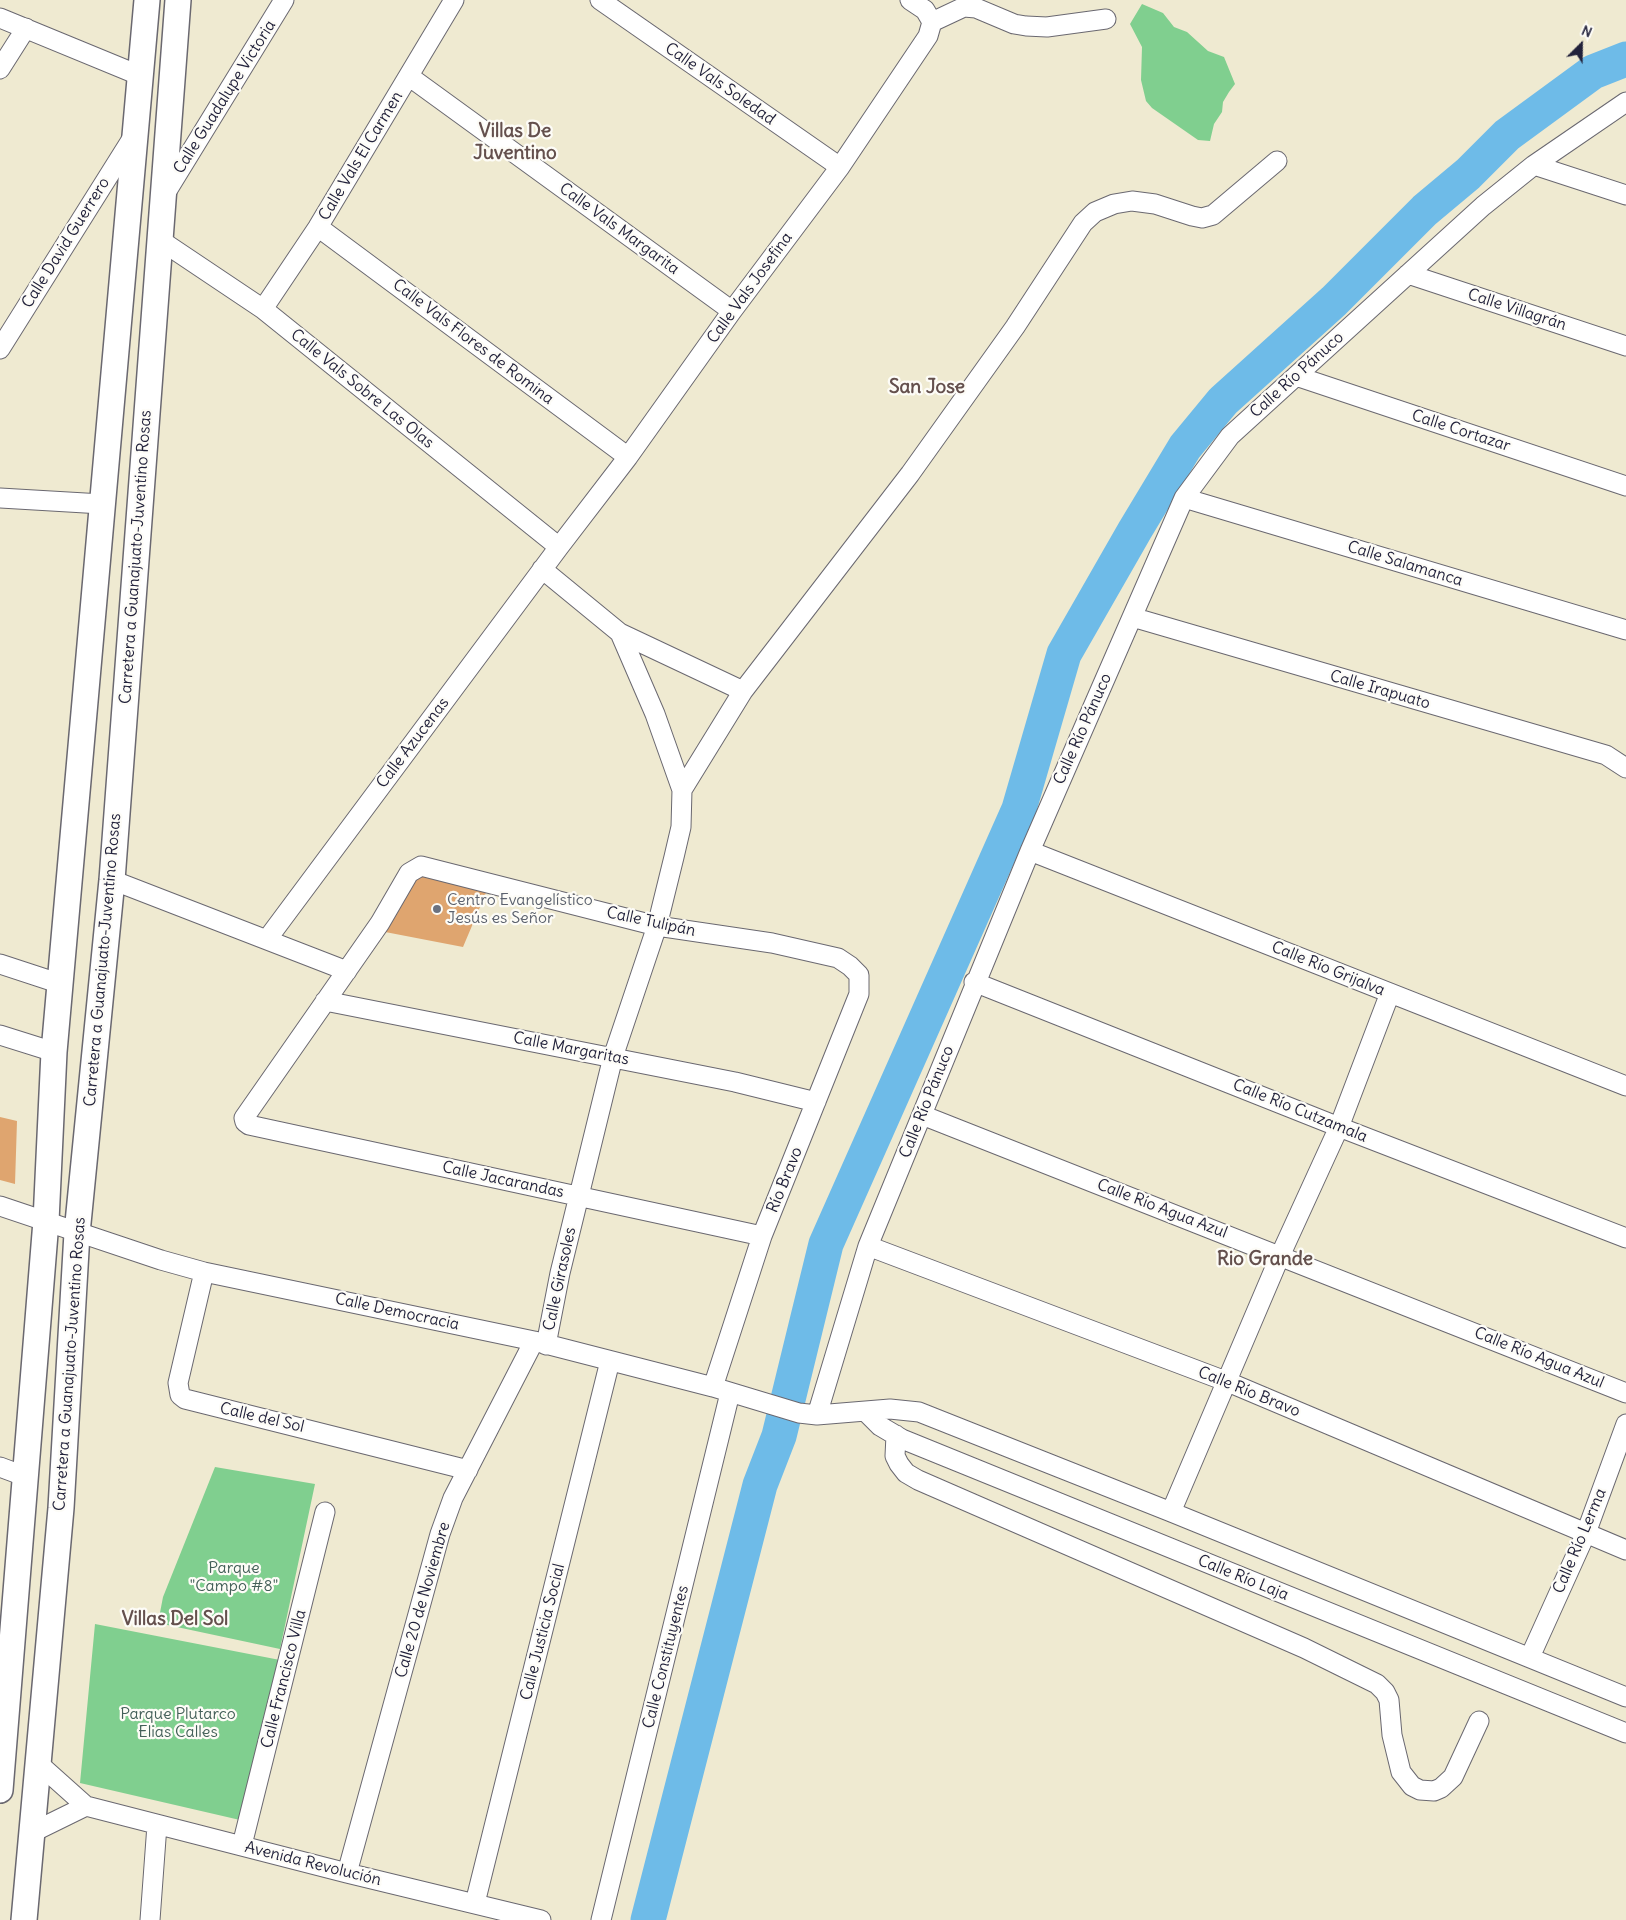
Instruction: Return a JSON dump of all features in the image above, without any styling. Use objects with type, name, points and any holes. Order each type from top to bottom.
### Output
[{"type":"main road","name":"Carretera a Guanajuato-Juventino Rosas","points":[[0,1790],[46,1221],[54,1052],[133,137],[141,76],[147,0]]},
{"type":"main road","name":"Carretera a Guanajuato-Juventino Rosas","points":[[24,1920],[61,1508],[77,1233],[112,880],[165,194],[178,0]]},
{"type":"main road","points":[[94,604],[132,607]]},
{"type":"main road","points":[[15,1586],[54,1589]]},
{"type":"street","name":"Calle Guadalupe Victoria","points":[[165,194],[284,0]]},
{"type":"street","name":"Calle Vals El Carmen","points":[[263,309],[318,227],[410,77],[454,0]]},
{"type":"street","name":"Calle Vals Soledad","points":[[600,0],[840,167]]},
{"type":"street","points":[[910,0],[925,10],[932,22],[964,7],[976,8],[1014,24],[1026,26],[1046,27],[1106,19]]},
{"type":"street","points":[[0,18],[141,76]]},
{"type":"street","name":"Calle Vals Josefina","points":[[558,547],[628,457],[732,311],[840,167],[928,36],[932,22]]},
{"type":"street","points":[[0,70],[26,28]]},
{"type":"street","name":"Calle Vals Margarita","points":[[410,77],[732,311]]},
{"type":"street","name":"Calle Río Pánuco","points":[[808,1414],[868,1246],[974,982],[1184,498],[1230,436],[1483,206],[1534,165],[1626,102]]},
{"type":"street","name":"Calle David Guerrero","points":[[0,349],[133,137]]},
{"type":"street","points":[[682,790],[743,691],[910,474],[1015,326],[1083,223],[1095,212],[1114,204],[1132,201],[1155,204],[1197,217],[1213,215],[1277,162]]},
{"type":"street","points":[[1534,165],[1626,195]]},
{"type":"street","name":"Calle Vals Flores de Romina","points":[[318,227],[628,457]]},
{"type":"street","name":"Calle Vals Sobre Las Olas","points":[[160,240],[263,309],[558,547]]},
{"type":"street","name":"Calle Villagrán","points":[[1408,274],[1626,346]]},
{"type":"street","name":"Calle Cortazar","points":[[1296,376],[1626,486]]},
{"type":"street","points":[[0,498],[102,504]]},
{"type":"street","name":"Calle Salamanca","points":[[1184,498],[1626,630]]},
{"type":"street","name":"Calle Azucenas","points":[[268,938],[558,547]]},
{"type":"street","points":[[542,569],[620,633],[743,691]]},
{"type":"street","name":"Calle Irapuato","points":[[1132,617],[1606,755],[1626,768]]},
{"type":"street","points":[[620,633],[654,714],[682,790]]},
{"type":"street","name":"Calle Girasoles","points":[[540,1343],[613,1058],[657,926],[681,827],[682,790]]},
{"type":"street","name":"Calle Río Grijalva","points":[[1030,851],[1626,1086]]},
{"type":"street","name":"Calle Tulipán","points":[[347,971],[380,923],[409,873],[421,866],[657,926],[772,943],[838,958],[850,966],[858,975]]},
{"type":"street","points":[[112,880],[268,938],[347,971],[325,1001]]},
{"type":"street","points":[[0,964],[61,984]]},
{"type":"street","name":"Río Bravo","points":[[722,1390],[762,1236],[859,994],[858,975]]},
{"type":"street","name":"Calle Río Cutzamala","points":[[974,982],[1339,1127],[1626,1238]]},
{"type":"street","points":[[1172,1512],[1280,1256],[1339,1127],[1390,993]]},
{"type":"street","name":"Calle Margaritas","points":[[325,1001],[735,1082],[816,1102]]},
{"type":"street","name":"Calle Jacarandas","points":[[325,1001],[245,1115],[245,1122],[249,1125],[762,1236]]},
{"type":"street","points":[[0,1035],[54,1052]]},
{"type":"street","name":"Calle Río Agua Azul","points":[[922,1115],[1626,1393]]},
{"type":"street","name":"Calle Democracia","points":[[0,1206],[77,1233],[204,1272],[540,1343],[808,1414]]},
{"type":"street","name":"Calle Río Bravo","points":[[868,1246],[1228,1382],[1626,1550]]},
{"type":"street","name":"Calle del Sol","points":[[204,1272],[178,1383],[180,1395],[185,1399],[468,1470]]},
{"type":"street","name":"Calle 20 de Noviembre","points":[[347,1873],[440,1534],[453,1498],[499,1406],[540,1343]]},
{"type":"street","name":"Calle Justicia Social","points":[[475,1903],[610,1361]]},
{"type":"street","name":"Calle Constituyentes","points":[[601,1920],[722,1390]]},
{"type":"street","points":[[808,1414],[866,1412],[890,1409],[919,1412],[1172,1512],[1626,1697]]},
{"type":"street","name":"Calle Río Laja","points":[[866,1412],[880,1426],[896,1435],[1626,1734]]},
{"type":"street","name":"Calle Río Lerma","points":[[1530,1657],[1586,1533],[1626,1424]]},
{"type":"street","points":[[896,1435],[896,1456],[899,1464],[906,1473],[918,1480],[1304,1648],[1377,1684],[1385,1692],[1389,1700],[1392,1735],[1401,1772],[1412,1786],[1420,1790],[1426,1792],[1441,1788],[1453,1777],[1479,1722]]},
{"type":"street","points":[[0,1467],[24,1476]]},
{"type":"street","name":"Calle Francisco Villa","points":[[242,1846],[325,1512]]},
{"type":"street","name":"Avenida Revolución","points":[[39,1764],[86,1806],[347,1873],[541,1920]]},
{"type":"street","points":[[31,1833],[86,1806]]},
{"type":"street","points":[[150,1920],[157,1825]]},
{"type":"green space","points":[[1142,4],[1163,13],[1174,27],[1187,32],[1208,51],[1224,57],[1235,84],[1223,102],[1222,112],[1214,124],[1210,141],[1198,140],[1152,108],[1146,101],[1141,80],[1142,47],[1130,24]]},
{"type":"green space","name":"Parque \"Campo #8\"","points":[[215,1467],[315,1484],[280,1649],[158,1623],[163,1597]]},
{"type":"green space","name":"Parque Plutarco Elias Calles","points":[[95,1624],[280,1660],[240,1820],[80,1783]]},
{"type":"building","name":"Centro Evangelístico Jesús es Señor","points":[[423,870],[488,888],[463,947],[380,931]]},
{"type":"building","points":[[0,1117],[17,1121],[15,1184],[0,1180]]},
{"type":"waterway","points":[[648,1920],[760,1485],[779,1436],[826,1244],[1019,809],[1064,654],[1185,447],[1223,401],[1334,301],[1425,210],[1468,174],[1507,135],[1593,72],[1626,59]]},
{"type":"place","name":"Centro Evangelístico Jesús es Señor","points":[[437,909]]},
{"type":"district","name":"Villas De Juventino","points":[[515,143]]},
{"type":"district","name":"San Jose","points":[[927,388]]},
{"type":"district","name":"Rio Grande","points":[[1265,1260]]},
{"type":"district","name":"Villas Del Sol","points":[[175,1620]]}]
